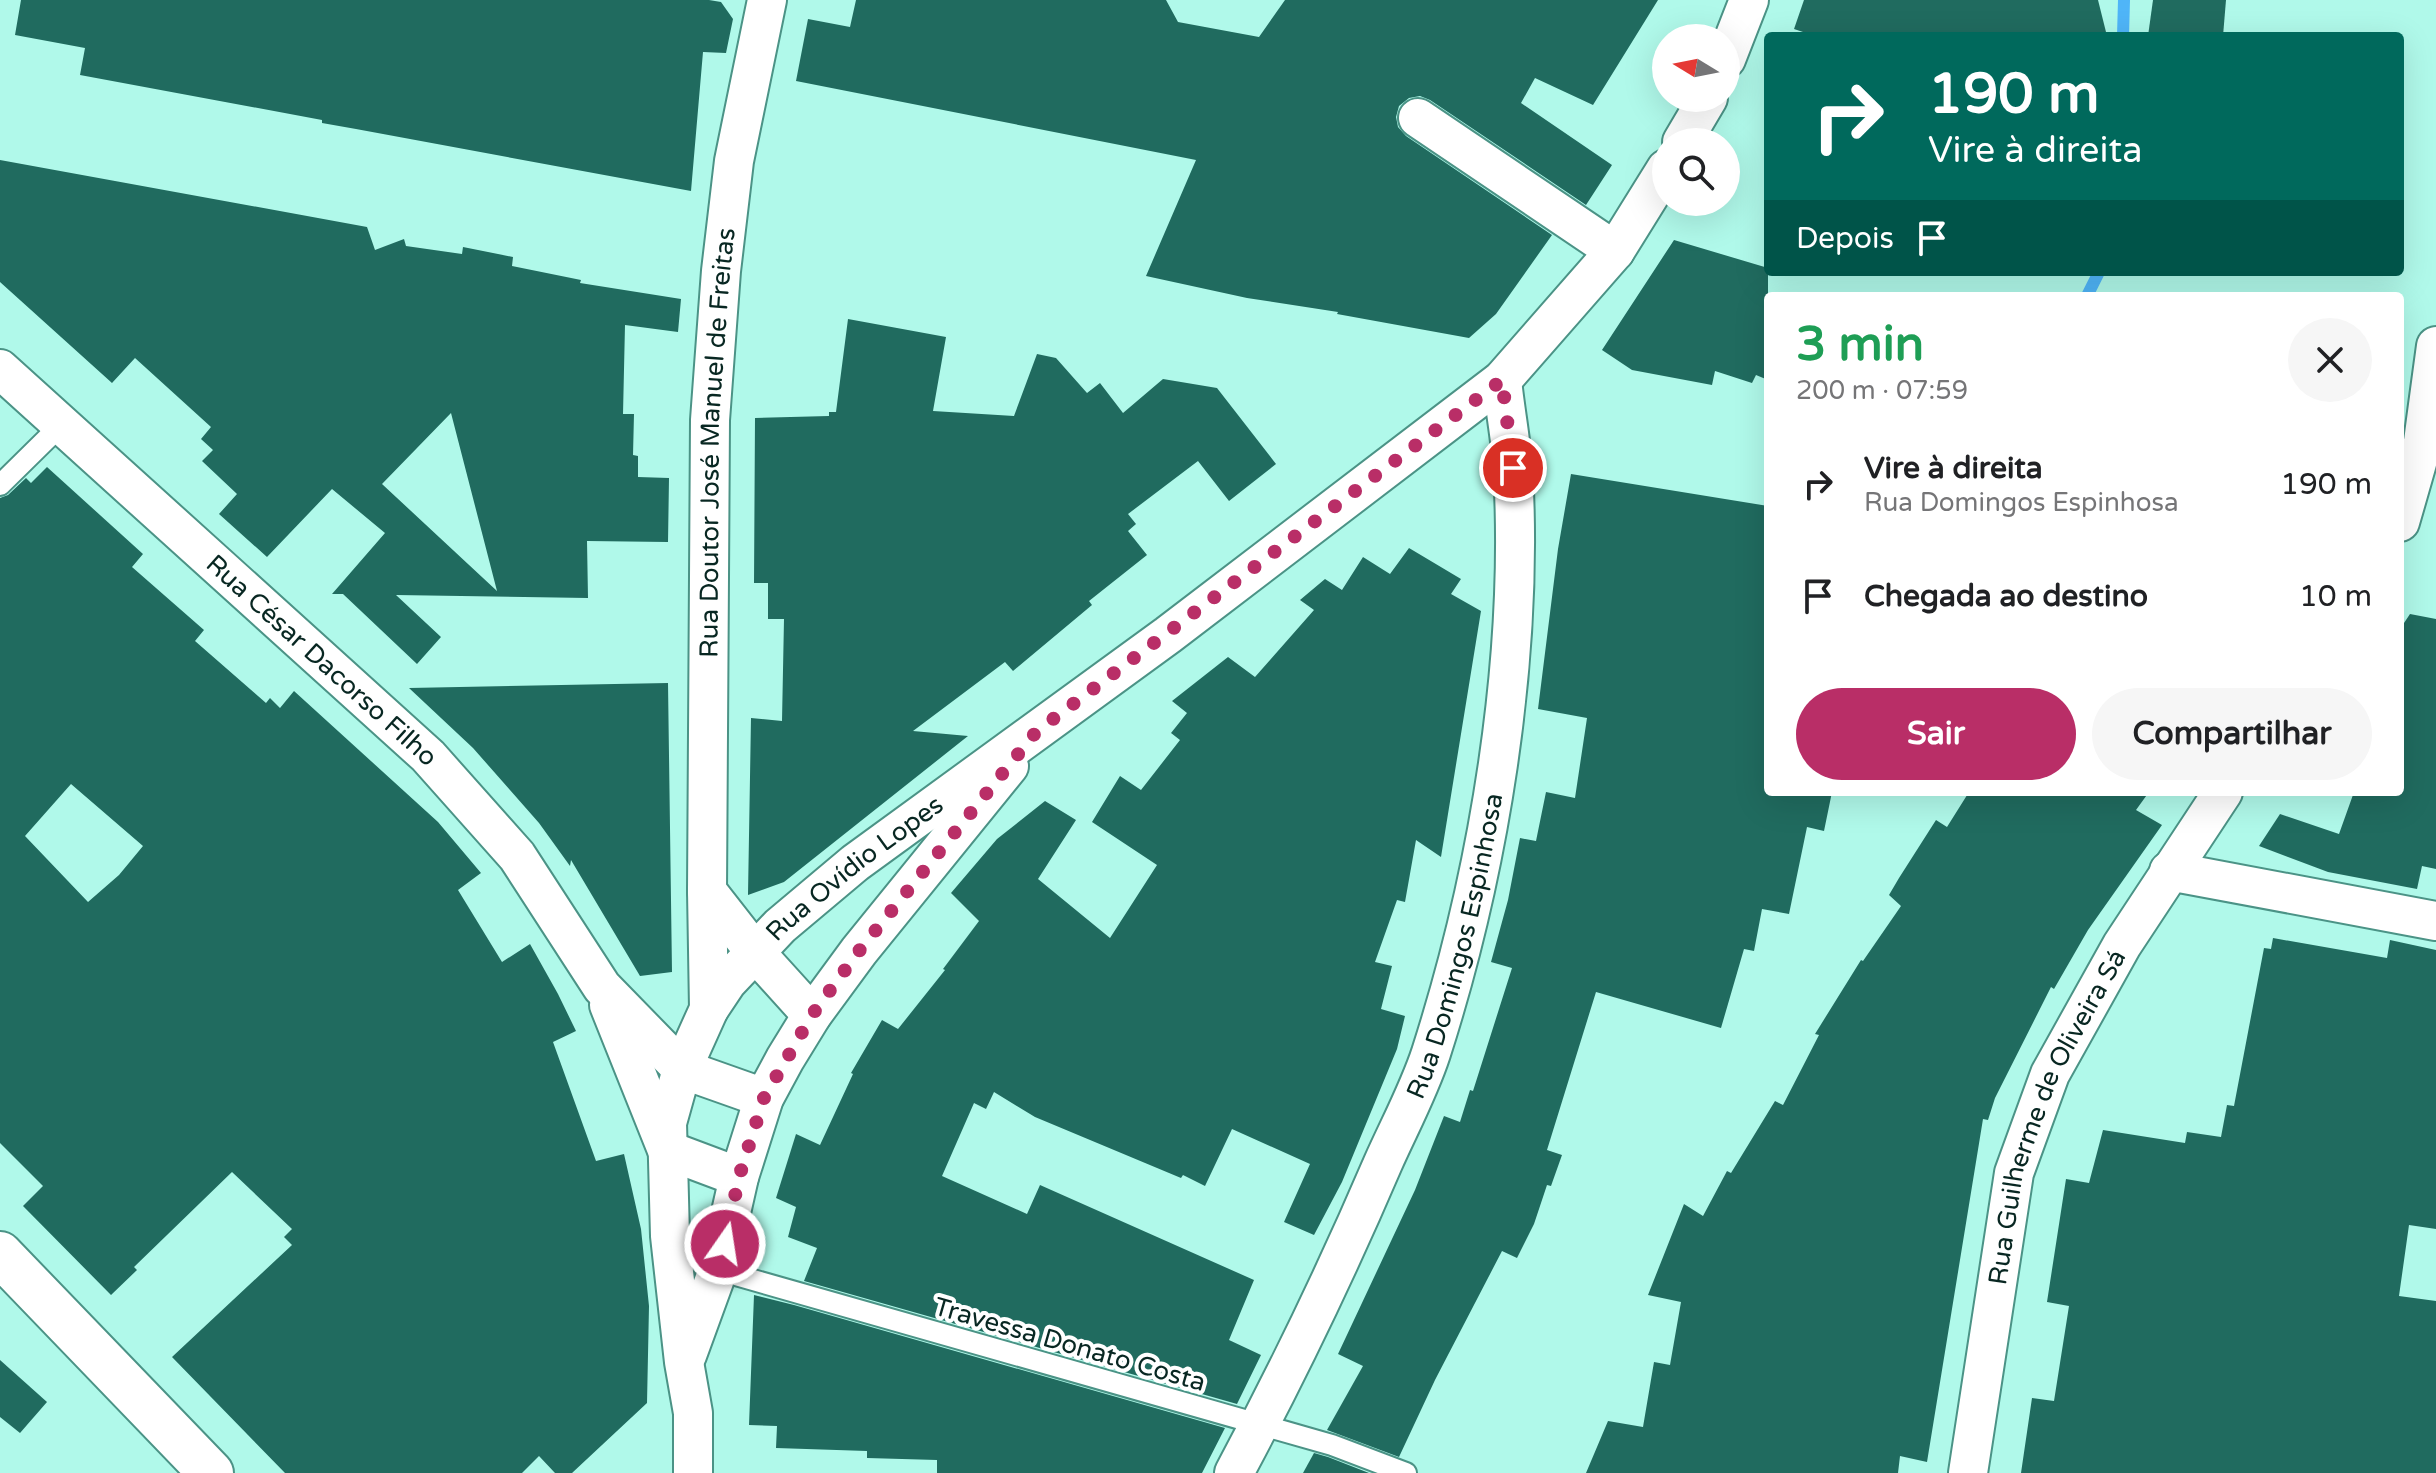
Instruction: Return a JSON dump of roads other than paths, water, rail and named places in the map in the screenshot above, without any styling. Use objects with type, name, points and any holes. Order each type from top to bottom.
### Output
[{"type":"main road","points":[[0,1254],[211,1473]]},
{"type":"street","name":"Rua Doutor José Manuel de Freitas","points":[[693,1473],[693,1413],[670,1236],[667,1123],[682,1069],[709,1009],[710,420],[721,271],[734,161],[767,0]]},
{"type":"street","points":[[1740,24],[1749,0]]},
{"type":"street","points":[[1418,118],[1615,251]]},
{"type":"street","name":"Rua Ovídio Lopes","points":[[709,1009],[754,951],[855,863],[1036,732],[1502,380],[1615,251],[1652,192]]},
{"type":"street","points":[[2404,508],[2423,442],[2436,346]]},
{"type":"street","name":"Rua César Dacorso Filho","points":[[0,369],[428,756],[517,856],[602,987],[667,1150]]},
{"type":"street","name":"Rua Domingos Espinhosa","points":[[1234,1473],[1361,1215],[1430,1055],[1461,947],[1489,826],[1508,665],[1515,552],[1513,468],[1502,380]]},
{"type":"street","name":"Rua Ovídio Lopes","points":[[718,1270],[739,1177],[764,1098],[812,1015],[859,951],[1036,732]]},
{"type":"street","name":"Rua Guilherme de Oliveira Sá","points":[[1968,1473],[2014,1173],[2050,1074],[2122,945],[2220,796]]},
{"type":"street","points":[[2169,871],[2436,921]]},
{"type":"street","points":[[707,891],[754,951]]},
{"type":"street","name":"Rua Ovídio Lopes","points":[[754,951],[812,1015]]},
{"type":"street","name":"Rua César Dacorso Filho","points":[[602,987],[682,1069]]},
{"type":"street","points":[[682,1069],[764,1098]]},
{"type":"street","points":[[667,1150],[739,1177]]},
{"type":"street","points":[[684,1362],[718,1270]]},
{"type":"lane","points":[[0,485],[61,425]]},
{"type":"lane","name":"Travessa Donato Costa","points":[[718,1270],[1332,1445],[1406,1473]]},
{"type":"waterway","points":[[2123,32],[2124,0]]},
{"type":"waterway","points":[[2089,292],[2097,276]]}]
